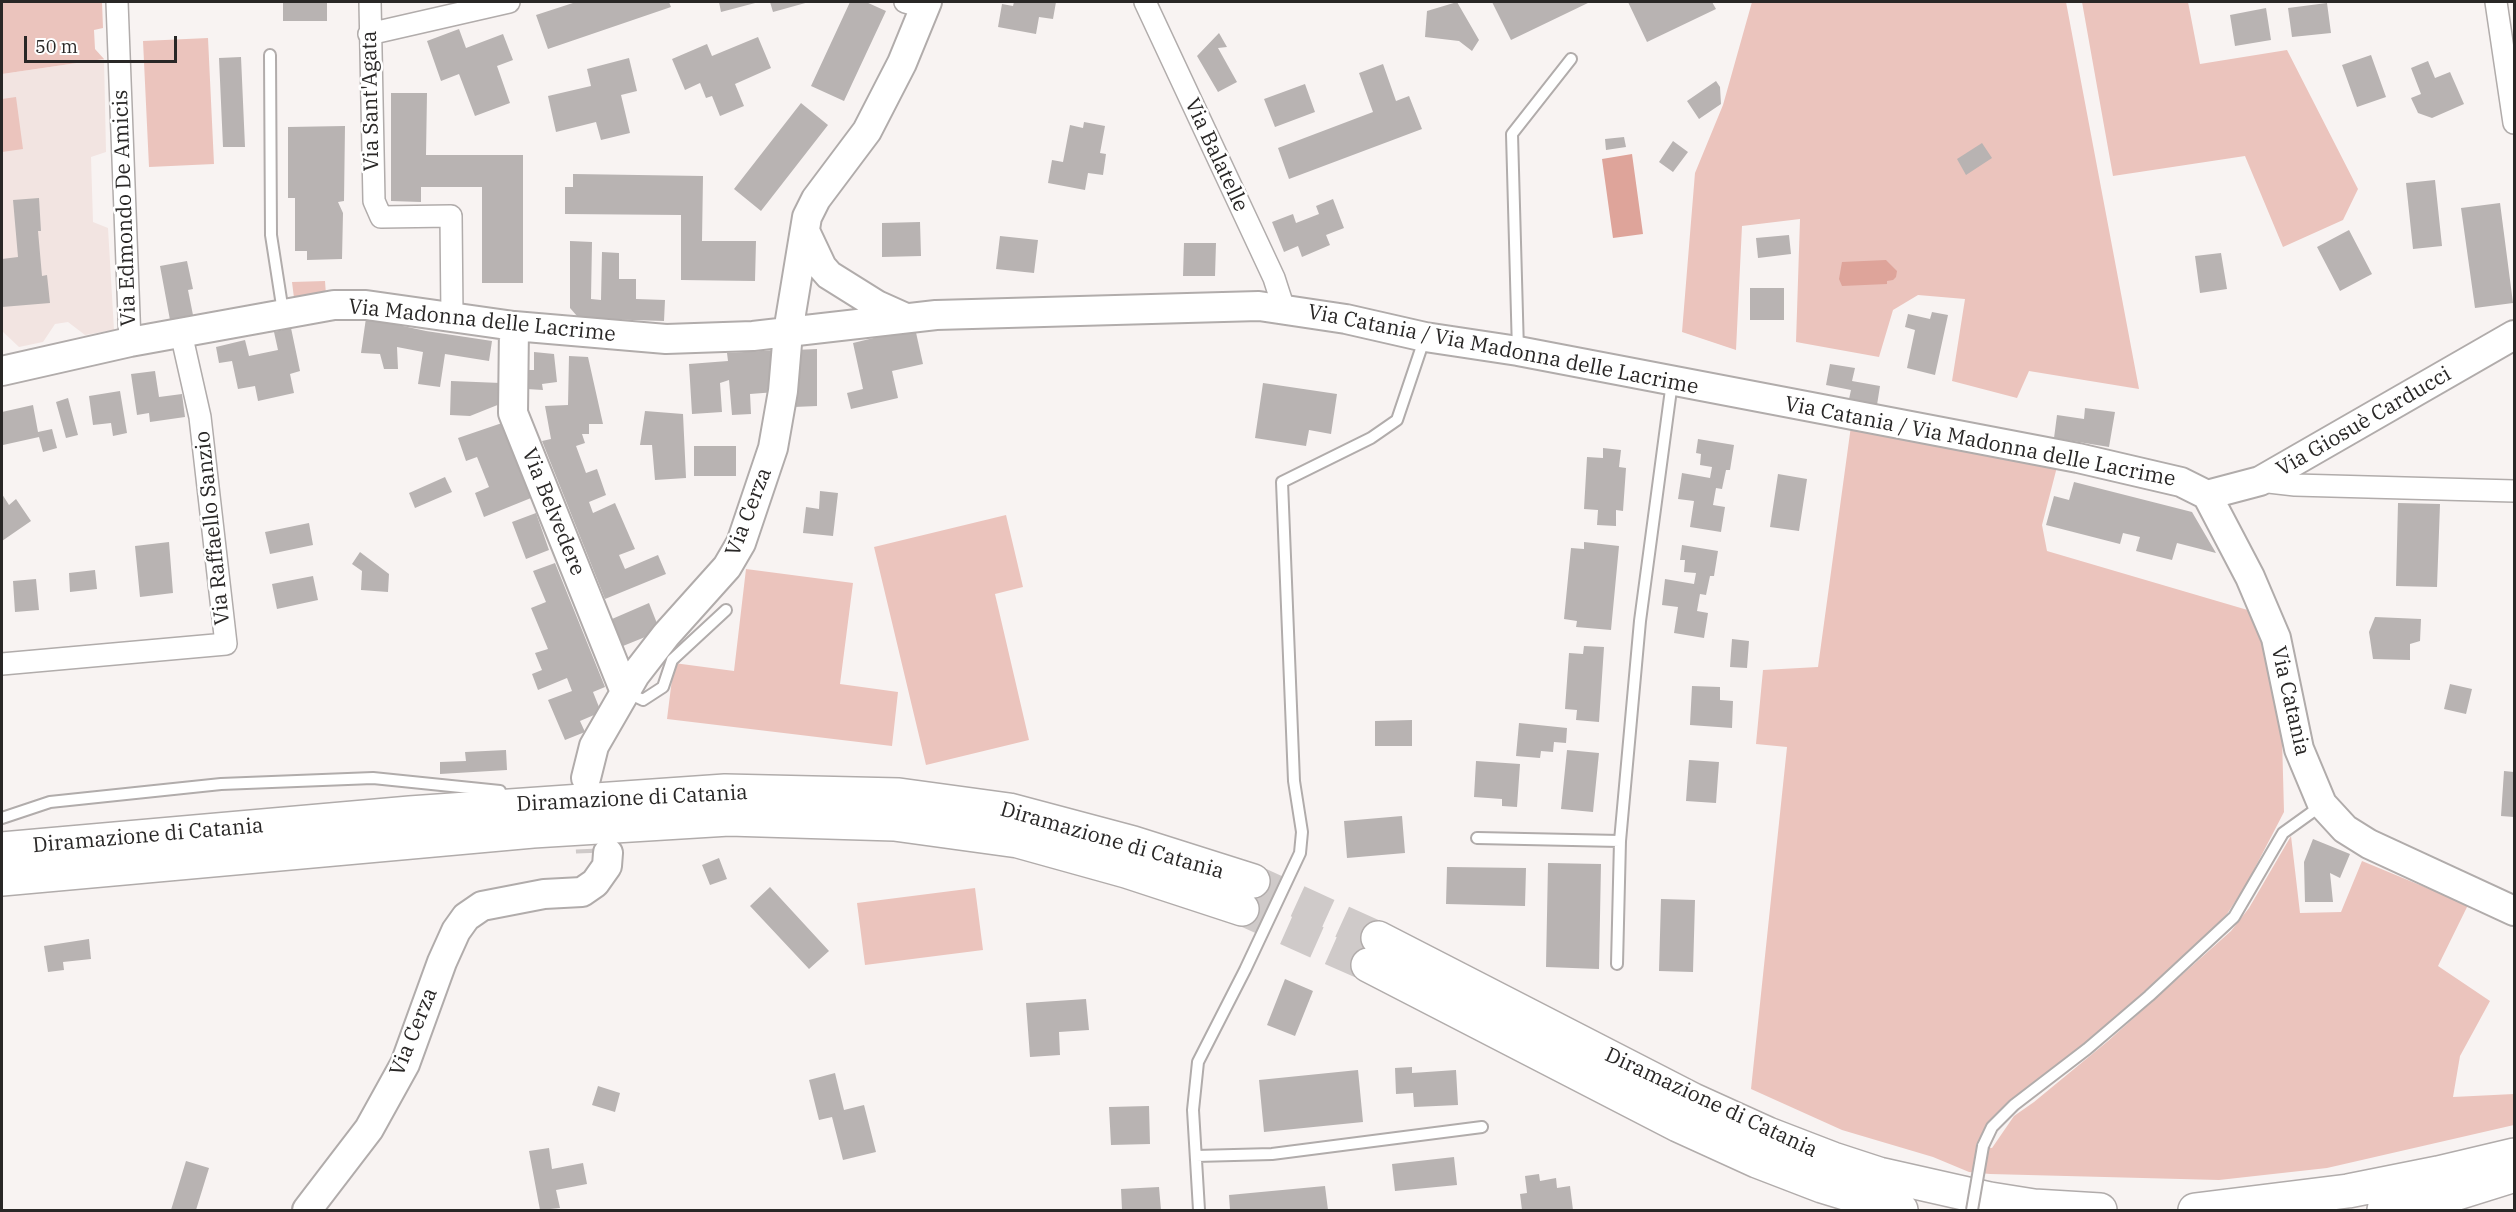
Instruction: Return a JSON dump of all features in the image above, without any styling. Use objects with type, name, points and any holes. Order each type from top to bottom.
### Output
[{"type":"highway","name":"Diramazione di Catania","points":[[2,849],[411,813],[725,791],[899,795],[1009,810],[1133,843],[1248,895],[1126,871],[1018,842],[894,824],[729,819],[533,831],[2,879]]},
{"type":"highway","name":"Diramazione di Catania","points":[[1901,1210],[1822,1186],[1757,1161],[1678,1125],[1373,951],[1768,1134],[1833,1159],[1879,1174],[1990,1199],[2034,1206],[2100,1210]]},
{"type":"highway","points":[[2195,1210],[2348,1191],[2514,1155]]},
{"type":"highway","points":[[2435,1200],[2514,1176]]},
{"type":"highway","points":[[2384,1210],[2514,1186]]},
{"type":"main road","name":"Via Cerza","points":[[595,779],[594,746],[635,675],[666,635],[728,567],[741,543],[773,448],[783,391],[788,332],[807,217],[816,199],[867,131],[902,63],[919,4]]},
{"type":"main road","points":[[805,231],[822,267],[829,275],[877,305],[906,318]]},
{"type":"main road","points":[[800,268],[806,289],[825,328]]},
{"type":"main road","points":[[825,328],[836,301],[829,275]]},
{"type":"main road","name":"Via Madonna delle Lacrime","points":[[2,371],[130,342],[334,305],[366,304],[514,326],[666,339],[788,332]]},
{"type":"main road","name":"Via Catania / Via Madonna delle Lacrime","points":[[788,332],[936,315],[1259,306],[1425,337],[1518,351],[2078,458],[2181,482],[2207,495]]},
{"type":"main road","name":"Via Belvedere","points":[[514,326],[513,413],[625,692]]},
{"type":"main road","name":"Via Giosuè Carducci","points":[[2207,495],[2260,481],[2514,335]]},
{"type":"main road","name":"Via Catania","points":[[2207,495],[2250,577],[2276,638],[2299,748],[2322,804],[2345,829],[2369,844],[2514,910]]},
{"type":"main road","name":"Via Cerza","points":[[307,1210],[369,1129],[400,1073],[442,962],[456,931],[466,917],[482,906],[544,894],[577,874],[599,853]]},
{"type":"street","name":"Via Edmondo De Amicis","points":[[117,2],[130,342]]},
{"type":"street","name":"Via Sant'Agata","points":[[370,2],[374,201],[381,216],[451,216],[452,316]]},
{"type":"street","points":[[369,33],[510,2]]},
{"type":"street","name":"Via Balatelle","points":[[1145,2],[1274,278],[1284,309]]},
{"type":"street","points":[[2496,2],[2514,123]]},
{"type":"street","name":"Via Raffaello Sanzio","points":[[2,664],[226,644],[200,417],[181,333]]},
{"type":"street","points":[[2260,481],[2295,485],[2514,491]]},
{"type":"lane","points":[[270,55],[271,235],[283,314]]},
{"type":"lane","points":[[1518,351],[1512,135],[1571,59]]},
{"type":"lane","points":[[1199,1210],[1193,1110],[1198,1062],[1245,970],[1300,853],[1302,832],[1294,781],[1282,482],[1371,438],[1397,420],[1425,337]]},
{"type":"lane","points":[[1617,964],[1620,841],[1640,621],[1672,381]]},
{"type":"lane","points":[[625,692],[643,700],[663,687],[672,660],[726,610]]},
{"type":"lane","points":[[2,818],[50,802],[221,784],[373,778],[489,791],[513,791]]},
{"type":"lane","points":[[560,791],[725,791]]},
{"type":"lane","points":[[1972,1210],[1983,1146],[1992,1128],[2014,1105],[2087,1050],[2149,996],[2234,917],[2283,833],[2322,804]]},
{"type":"lane","points":[[1477,838],[1620,841]]},
{"type":"lane","points":[[1196,1156],[1272,1154],[1482,1127]]},
{"type":"shaded area","points":[[2,2],[102,2],[103,28],[94,30],[95,49],[104,59],[2,74]]},
{"type":"shaded area","points":[[1752,2],[2066,2],[2139,389],[2029,371],[2017,398],[1952,381],[1965,299],[1918,295],[1893,310],[1879,357],[1796,342],[1800,219],[1742,226],[1736,350],[1682,332],[1695,173],[1723,105]]},
{"type":"shaded area","points":[[2082,2],[2188,2],[2200,64],[2287,50],[2358,189],[2343,220],[2283,247],[2245,156],[2113,176]]},
{"type":"shaded area","points":[[208,38],[214,164],[149,167],[143,41]]},
{"type":"shaded area","points":[[104,59],[106,152],[91,157],[93,222],[108,228],[114,330],[85,335],[68,322],[55,324],[43,342],[19,347],[2,331],[2,74]]},
{"type":"shaded area","points":[[16,97],[23,149],[2,152],[2,99]]},
{"type":"shaded area","points":[[1632,154],[1643,234],[1613,238],[1602,159]]},
{"type":"shaded area","points":[[1886,260],[1897,271],[1896,277],[1887,281],[1887,284],[1842,286],[1839,279],[1842,262]]},
{"type":"shaded area","points":[[325,281],[326,295],[294,298],[292,282]]},
{"type":"shaded area","points":[[1851,426],[2058,463],[2042,525],[2047,551],[2251,611],[2272,663],[2282,737],[2284,812],[2246,885],[2227,914],[2174,967],[2145,994],[1988,1125],[1976,1145],[1992,1148],[2014,1116],[2108,1041],[2231,931],[2249,908],[2291,836],[2300,913],[2341,912],[2362,861],[2468,905],[2438,966],[2490,1001],[2460,1056],[2453,1097],[2514,1094],[2514,1125],[2327,1168],[2219,1180],[1990,1174],[1969,1172],[1933,1157],[1842,1130],[1751,1089],[1787,747],[1756,744],[1763,670],[1818,667]]},
{"type":"shaded area","points":[[1006,515],[1023,587],[995,594],[1029,740],[926,765],[874,547]]},
{"type":"shaded area","points":[[746,569],[853,583],[840,684],[898,692],[892,746],[667,719],[674,663],[734,671]]},
{"type":"shaded area","points":[[975,888],[983,950],[865,965],[857,903]]},
{"type":"building","points":[[283,2],[327,2],[327,21],[283,21]]},
{"type":"building","points":[[576,2],[669,2],[671,7],[548,49],[536,15]]},
{"type":"building","points":[[719,2],[759,2],[721,12]]},
{"type":"building","points":[[770,2],[809,2],[773,12]]},
{"type":"building","points":[[850,2],[866,2],[886,11],[844,101],[811,86]]},
{"type":"building","points":[[1014,2],[1056,2],[1053,19],[1039,17],[1036,34],[998,27],[1002,4],[1013,6]]},
{"type":"building","points":[[1457,2],[1479,40],[1472,51],[1459,41],[1425,37],[1427,11]]},
{"type":"building","points":[[1492,2],[1590,2],[1511,40]]},
{"type":"building","points":[[1628,2],[1712,2],[1716,9],[1647,42]]},
{"type":"building","points":[[2327,3],[2331,33],[2292,37],[2288,8]]},
{"type":"building","points":[[2266,8],[2271,40],[2235,46],[2230,15]]},
{"type":"building","points":[[459,29],[466,48],[503,34],[513,60],[497,66],[510,103],[475,116],[459,74],[441,81],[427,41]]},
{"type":"building","points":[[1219,33],[1227,47],[1218,48],[1237,82],[1218,92],[1197,56]]},
{"type":"building","points":[[758,37],[771,68],[735,84],[744,106],[720,116],[712,96],[706,98],[700,83],[685,90],[672,59],[707,44],[712,56]]},
{"type":"building","points":[[2371,55],[2386,97],[2357,107],[2342,65]]},
{"type":"building","points":[[241,57],[245,147],[223,147],[219,58]]},
{"type":"building","points":[[629,58],[637,91],[621,95],[630,133],[601,140],[596,122],[556,132],[548,96],[591,86],[587,69]]},
{"type":"building","points":[[2428,61],[2435,78],[2450,72],[2464,104],[2432,118],[2418,113],[2411,98],[2421,94],[2411,68]]},
{"type":"building","points":[[1383,64],[1396,101],[1409,96],[1422,129],[1289,179],[1278,148],[1373,112],[1359,73]]},
{"type":"building","points":[[1716,81],[1720,87],[1721,104],[1699,119],[1687,101]]},
{"type":"building","points":[[1305,84],[1315,112],[1275,127],[1264,99]]},
{"type":"building","points":[[391,93],[427,93],[426,155],[523,155],[523,283],[482,283],[482,187],[421,187],[421,202],[391,201]]},
{"type":"building","points":[[801,103],[828,125],[761,211],[734,189]]},
{"type":"building","points":[[1084,122],[1105,126],[1100,153],[1106,154],[1103,175],[1088,173],[1085,190],[1048,183],[1052,160],[1063,162],[1070,125],[1083,128]]},
{"type":"building","points":[[345,126],[344,201],[338,202],[343,213],[342,259],[307,260],[307,251],[295,251],[295,198],[288,198],[288,127]]},
{"type":"building","points":[[1624,137],[1626,147],[1606,150],[1605,139]]},
{"type":"building","points":[[1673,141],[1688,152],[1673,172],[1659,162]]},
{"type":"building","points":[[1982,143],[1992,158],[1966,175],[1957,159]]},
{"type":"building","points":[[573,174],[703,176],[702,241],[756,241],[755,281],[681,280],[681,215],[565,214],[565,187],[573,187]]},
{"type":"building","points":[[2435,180],[2442,246],[2413,249],[2406,183]]},
{"type":"building","points":[[39,198],[41,231],[38,231],[42,276],[47,275],[50,303],[2,307],[2,259],[18,257],[13,200]]},
{"type":"building","points":[[1333,199],[1344,228],[1326,235],[1330,245],[1302,257],[1298,246],[1284,252],[1272,222],[1293,214],[1296,223],[1319,214],[1316,206]]},
{"type":"building","points":[[2500,203],[2513,303],[2475,308],[2461,208]]},
{"type":"building","points":[[920,222],[921,256],[882,257],[882,223]]},
{"type":"building","points":[[2349,230],[2372,274],[2340,291],[2317,247]]},
{"type":"building","points":[[1789,235],[1791,254],[1758,258],[1756,238]]},
{"type":"building","points":[[1000,236],[1038,240],[1034,273],[996,269]]},
{"type":"building","points":[[570,241],[592,242],[591,299],[601,300],[602,252],[619,253],[619,279],[636,279],[636,299],[665,300],[664,321],[577,316],[570,308]]},
{"type":"building","points":[[1184,243],[1216,243],[1215,276],[1183,276]]},
{"type":"building","points":[[2221,253],[2227,289],[2200,293],[2195,256]]},
{"type":"building","points":[[187,261],[193,289],[188,290],[193,315],[170,320],[160,266]]},
{"type":"building","points":[[1750,288],[1784,288],[1784,320],[1750,320]]},
{"type":"building","points":[[1932,312],[1948,315],[1935,375],[1907,368],[1915,330],[1905,327],[1908,314],[1930,319]]},
{"type":"building","points":[[366,318],[426,331],[492,341],[489,361],[445,354],[440,387],[418,384],[423,352],[397,347],[398,369],[384,369],[380,354],[361,353]]},
{"type":"building","points":[[291,328],[300,371],[290,374],[294,393],[258,401],[255,386],[238,389],[232,361],[219,363],[216,347],[245,340],[249,356],[278,350],[274,332]]},
{"type":"building","points":[[915,328],[923,364],[892,371],[898,398],[851,409],[847,393],[863,389],[853,343]]},
{"type":"building","points":[[817,349],[817,406],[794,407],[794,350]]},
{"type":"building","points":[[778,350],[776,392],[750,394],[751,414],[732,415],[729,380],[720,383],[722,412],[692,414],[689,364],[728,361],[727,353]]},
{"type":"building","points":[[534,352],[554,354],[557,382],[542,384],[543,390],[527,389],[527,370],[534,370]]},
{"type":"building","points":[[569,356],[588,357],[603,424],[589,424],[589,434],[582,434],[585,443],[576,446],[586,473],[597,469],[606,495],[589,502],[593,513],[615,503],[635,549],[619,555],[625,569],[658,555],[666,574],[605,599],[542,441],[551,439],[545,406],[568,405]]},
{"type":"building","points":[[1830,364],[1855,368],[1852,381],[1880,386],[1877,405],[1849,399],[1851,390],[1826,385]]},
{"type":"building","points":[[155,371],[159,397],[182,394],[185,417],[150,422],[149,413],[137,415],[131,374]]},
{"type":"building","points":[[451,381],[501,383],[500,404],[470,416],[450,415]]},
{"type":"building","points":[[1263,383],[1337,394],[1331,434],[1309,430],[1306,446],[1255,438]]},
{"type":"building","points":[[120,391],[127,433],[113,436],[111,423],[93,425],[89,396]]},
{"type":"building","points":[[68,398],[78,435],[66,438],[56,402]]},
{"type":"building","points":[[33,405],[38,432],[52,429],[57,448],[43,452],[39,437],[3,445],[2,412]]},
{"type":"building","points":[[2085,408],[2115,412],[2109,447],[2054,438],[2057,415],[2084,419]]},
{"type":"building","points":[[645,411],[683,414],[686,478],[655,480],[652,445],[640,445]]},
{"type":"building","points":[[502,423],[531,498],[484,517],[475,493],[489,487],[477,457],[466,461],[458,438]]},
{"type":"building","points":[[1698,439],[1734,445],[1730,470],[1726,470],[1722,489],[1716,488],[1713,505],[1725,507],[1721,532],[1690,527],[1694,501],[1678,499],[1682,473],[1710,478],[1712,467],[1700,465],[1701,454],[1696,453]]},
{"type":"building","points":[[694,446],[736,446],[736,476],[694,476]]},
{"type":"building","points":[[1603,448],[1621,450],[1619,467],[1626,468],[1623,511],[1616,510],[1616,526],[1597,525],[1598,510],[1584,509],[1587,457],[1603,458]]},
{"type":"building","points":[[1778,474],[1807,479],[1799,531],[1770,527]]},
{"type":"building","points":[[445,477],[452,492],[415,508],[409,493]]},
{"type":"building","points":[[2074,482],[2192,512],[2216,553],[2177,543],[2172,560],[2136,551],[2140,537],[2123,533],[2120,544],[2046,525],[2054,496],[2069,500]]},
{"type":"building","points":[[820,491],[838,493],[833,536],[803,533],[806,507],[819,509]]},
{"type":"building","points":[[2,494],[9,505],[16,499],[31,521],[2,541]]},
{"type":"building","points":[[2398,503],[2440,504],[2437,587],[2396,586]]},
{"type":"building","points":[[536,513],[549,550],[526,559],[512,522]]},
{"type":"building","points":[[309,523],[313,545],[270,554],[265,532]]},
{"type":"building","points":[[169,542],[173,593],[140,597],[135,546]]},
{"type":"building","points":[[1584,542],[1619,546],[1611,630],[1576,627],[1577,621],[1564,619],[1571,548],[1584,549]]},
{"type":"building","points":[[1682,545],[1718,551],[1714,576],[1710,576],[1706,595],[1700,594],[1697,611],[1708,613],[1704,638],[1674,633],[1678,607],[1662,605],[1665,579],[1694,584],[1696,573],[1684,572],[1685,560],[1680,560]]},
{"type":"building","points":[[360,552],[389,574],[388,592],[361,590],[362,571],[352,564]]},
{"type":"building","points":[[555,563],[605,687],[593,692],[601,712],[580,721],[585,732],[565,740],[548,700],[572,691],[567,678],[538,690],[532,674],[542,670],[535,653],[548,649],[531,608],[546,602],[533,571]]},
{"type":"building","points":[[95,570],[97,589],[70,592],[69,573]]},
{"type":"building","points":[[313,576],[318,600],[277,609],[272,584]]},
{"type":"building","points":[[36,579],[39,610],[15,612],[13,581]]},
{"type":"building","points":[[649,603],[660,631],[623,646],[612,619]]},
{"type":"building","points":[[2375,617],[2421,619],[2420,641],[2410,644],[2410,660],[2373,659],[2369,632]]},
{"type":"building","points":[[1732,639],[1749,641],[1747,668],[1730,667]]},
{"type":"building","points":[[1584,646],[1604,647],[1599,722],[1576,720],[1577,710],[1565,709],[1569,653],[1583,654]]},
{"type":"building","points":[[2450,684],[2472,689],[2466,714],[2444,709]]},
{"type":"building","points":[[1692,686],[1720,687],[1720,700],[1733,701],[1732,728],[1690,725]]},
{"type":"building","points":[[1412,720],[1412,746],[1375,746],[1375,721]]},
{"type":"building","points":[[1519,723],[1567,728],[1566,743],[1554,742],[1553,752],[1541,751],[1540,758],[1516,756]]},
{"type":"building","points":[[506,750],[507,770],[440,774],[440,762],[466,761],[465,752]]},
{"type":"building","points":[[1567,750],[1599,753],[1593,812],[1561,809]]},
{"type":"building","points":[[1689,760],[1719,762],[1716,803],[1686,801]]},
{"type":"building","points":[[1476,761],[1520,764],[1517,807],[1502,806],[1502,799],[1474,797]]},
{"type":"building","points":[[2504,771],[2514,772],[2514,817],[2501,816]]},
{"type":"building","points":[[1402,816],[1405,853],[1347,858],[1344,821]]},
{"type":"building","points":[[2313,839],[2350,854],[2340,878],[2330,873],[2333,902],[2305,902],[2304,862]]},
{"type":"building","points":[[719,858],[727,879],[710,885],[702,865]]},
{"type":"building","points":[[1548,863],[1601,864],[1599,969],[1546,967]]},
{"type":"building","points":[[1447,867],[1526,868],[1525,906],[1446,904]]},
{"type":"building","points":[[770,887],[829,951],[809,969],[750,906]]},
{"type":"building","points":[[1661,899],[1695,900],[1693,972],[1659,971]]},
{"type":"building","points":[[89,939],[91,959],[63,962],[64,970],[48,972],[44,946]]},
{"type":"building","points":[[1285,979],[1313,991],[1295,1036],[1267,1025]]},
{"type":"building","points":[[1086,999],[1089,1030],[1059,1032],[1060,1055],[1030,1057],[1026,1003]]},
{"type":"building","points":[[1412,1067],[1412,1073],[1456,1070],[1458,1105],[1414,1107],[1413,1093],[1396,1094],[1395,1068]]},
{"type":"building","points":[[1358,1070],[1363,1122],[1264,1132],[1259,1080]]},
{"type":"building","points":[[835,1073],[844,1110],[864,1105],[876,1152],[843,1160],[832,1117],[819,1120],[809,1080]]},
{"type":"building","points":[[598,1086],[620,1093],[615,1112],[592,1105]]},
{"type":"building","points":[[1149,1106],[1150,1144],[1111,1145],[1109,1107]]},
{"type":"building","points":[[549,1148],[552,1169],[583,1163],[587,1184],[556,1190],[560,1208],[540,1210],[529,1151]]},
{"type":"building","points":[[1454,1157],[1457,1185],[1395,1191],[1392,1164]]},
{"type":"building","points":[[186,1161],[209,1168],[196,1210],[171,1210]]},
{"type":"building","points":[[1539,1174],[1540,1181],[1556,1178],[1557,1188],[1570,1186],[1573,1210],[1522,1210],[1520,1194],[1527,1193],[1525,1176]]},
{"type":"building","points":[[1325,1186],[1328,1210],[1230,1210],[1229,1195]]},
{"type":"building","points":[[1159,1187],[1161,1210],[1122,1210],[1121,1189]]},
{"type":"tunnel","points":[[588,807],[590,853]]},
{"type":"tunnel","points":[[1253,881],[1378,938]]},
{"type":"tunnel","points":[[1242,909],[1368,965]]}]
